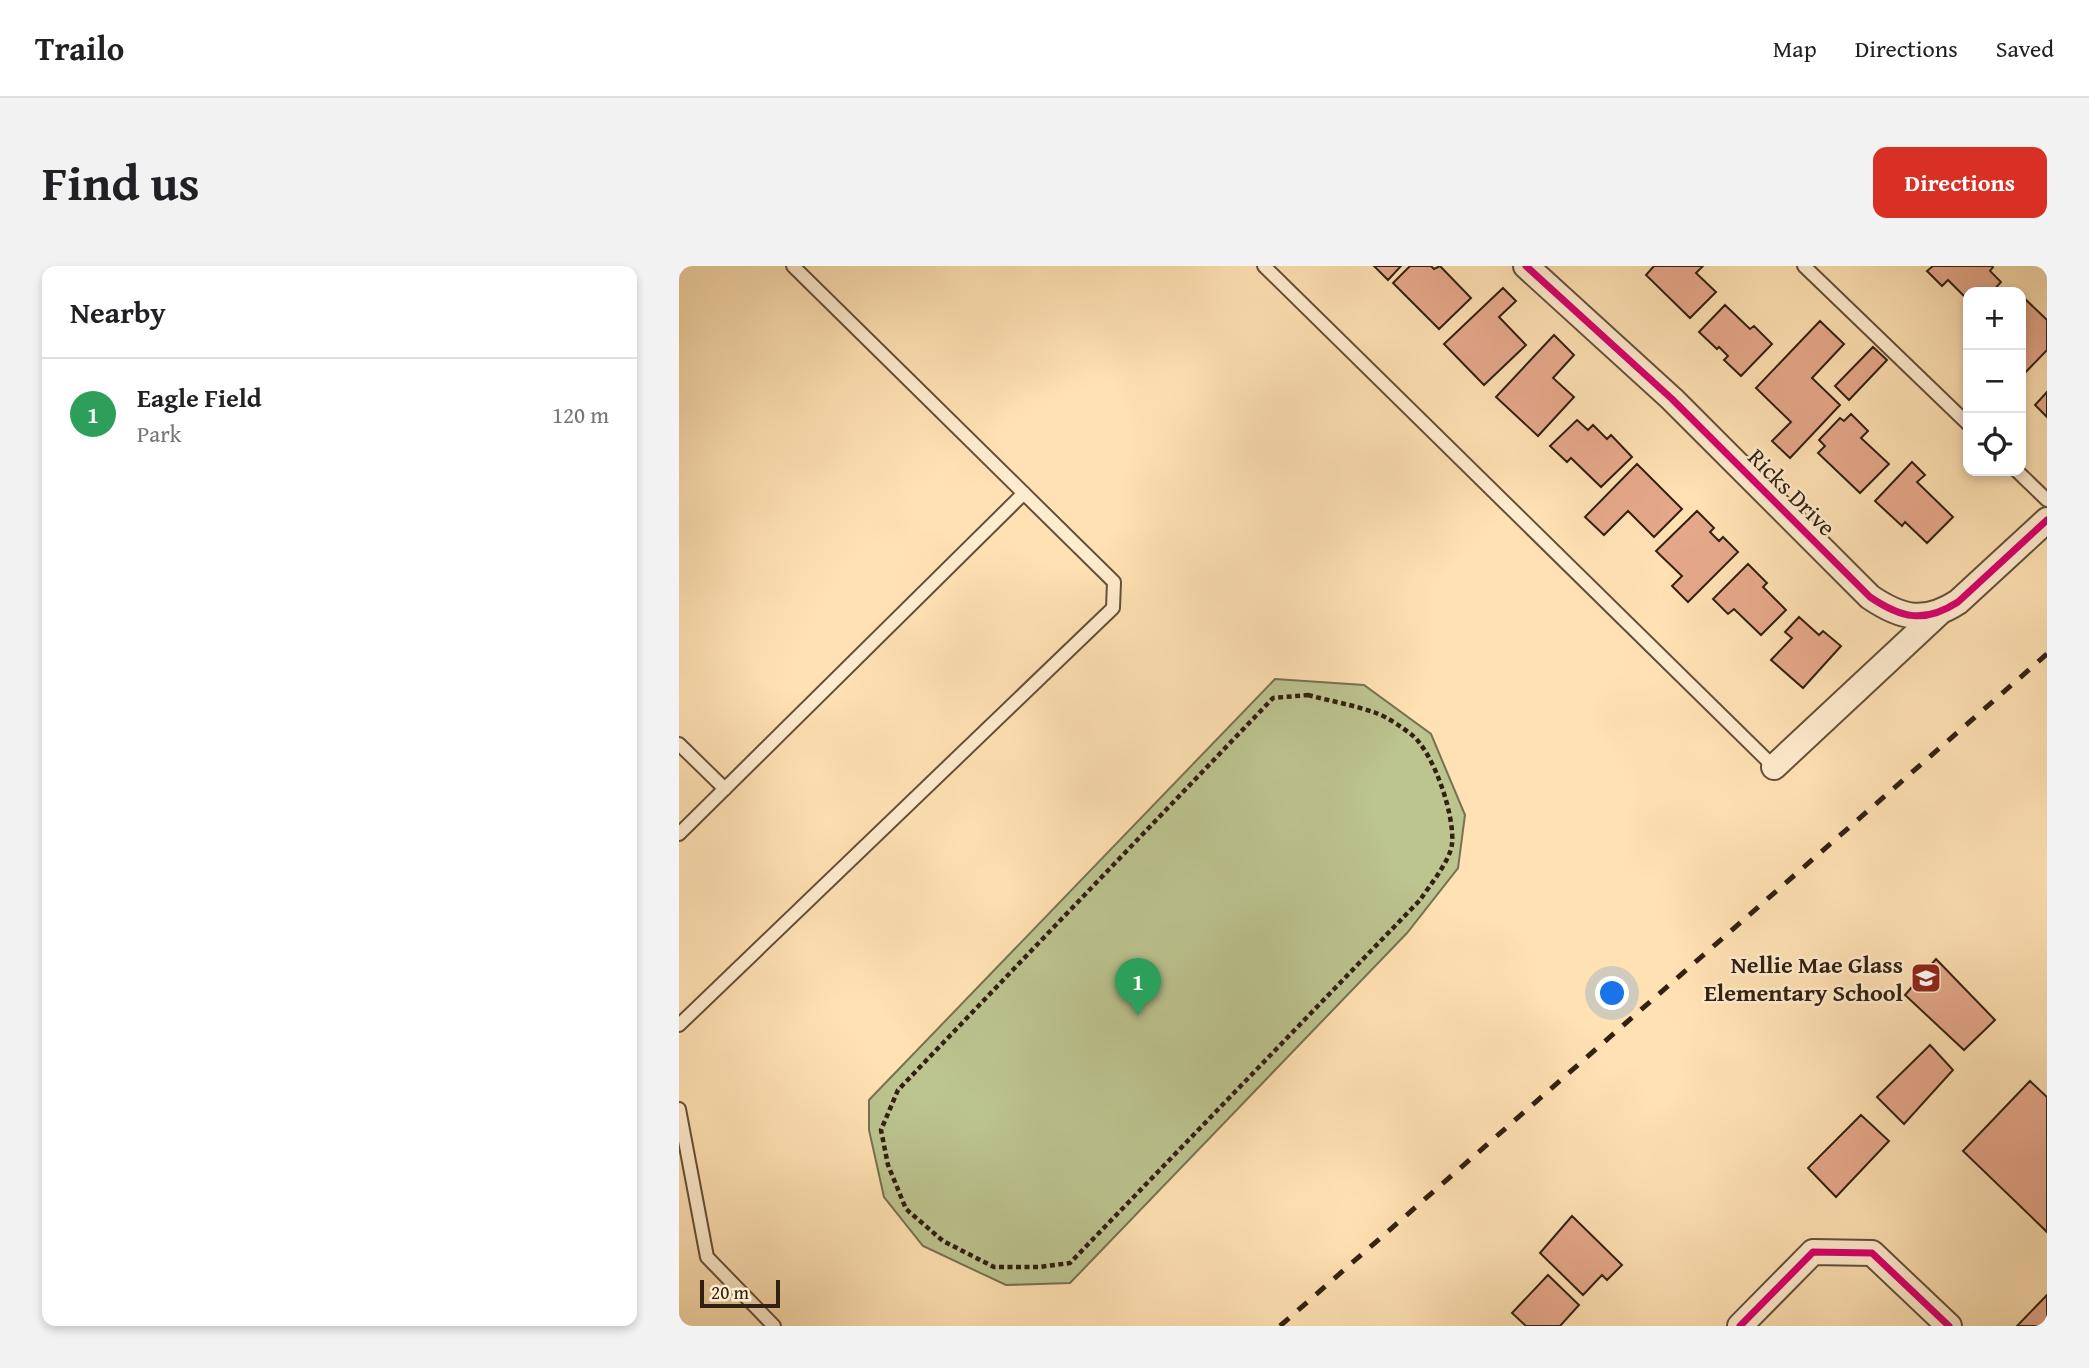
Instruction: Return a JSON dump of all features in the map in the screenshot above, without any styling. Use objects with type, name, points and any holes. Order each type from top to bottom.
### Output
[{"type":"street","name":"Ricks Drive","points":[[1526,266],[1672,399],[1870,597],[1892,612],[1926,616],[1958,602],[2047,520]]},
{"type":"street","points":[[1774,767],[1940,612]]},
{"type":"street","points":[[1740,1326],[1813,1252],[1872,1253],[1949,1326]]},
{"type":"lane","points":[[679,1024],[1114,608],[1114,582],[793,266]]},
{"type":"lane","points":[[1264,266],[1774,767]]},
{"type":"lane","points":[[1804,266],[1963,419]]},
{"type":"lane","points":[[2022,476],[2047,499]]},
{"type":"lane","points":[[679,834],[1024,493]]},
{"type":"lane","points":[[679,744],[725,789]]},
{"type":"lane","points":[[679,1109],[707,1257],[774,1326]]},
{"type":"path","points":[[1308,695],[1366,710],[1377,713],[1414,736],[1428,757],[1441,785],[1450,816],[1452,846],[1438,873],[1420,900],[1070,1263],[1039,1267],[995,1267],[943,1241],[906,1209],[888,1166],[881,1130],[898,1090],[1273,698],[1308,695]]},
{"type":"green space","points":[[1275,679],[1364,685],[1431,734],[1465,815],[1458,868],[1407,933],[1070,1283],[1006,1285],[923,1246],[884,1197],[869,1130],[869,1100]]},
{"type":"building","points":[[1374,266],[1401,266],[1388,280]]},
{"type":"building","points":[[1410,266],[1431,266],[1434,269],[1440,266],[1471,298],[1439,329],[1393,283]]},
{"type":"building","points":[[1654,266],[1703,266],[1696,273],[1716,292],[1690,318],[1646,275]]},
{"type":"building","points":[[1933,266],[1992,266],[1990,271],[2001,282],[1996,287],[1963,287],[1963,295],[1948,280],[1942,286],[1927,271]]},
{"type":"building","points":[[1503,288],[1516,301],[1499,317],[1526,345],[1484,385],[1444,344]]},
{"type":"building","points":[[2026,300],[2047,320],[2047,350],[2026,372]]},
{"type":"building","points":[[1725,305],[1750,329],[1754,326],[1772,344],[1741,376],[1724,360],[1728,356],[1699,332]]},
{"type":"building","points":[[1820,321],[1844,344],[1812,378],[1840,405],[1790,458],[1772,441],[1791,422],[1756,388]]},
{"type":"building","points":[[1554,335],[1574,355],[1553,378],[1574,397],[1538,436],[1496,397]]},
{"type":"building","points":[[1873,347],[1887,360],[1849,400],[1835,386]]},
{"type":"building","points":[[2047,392],[2047,417],[2035,405]]},
{"type":"building","points":[[1851,414],[1868,431],[1861,438],[1889,464],[1860,493],[1818,453],[1825,446],[1819,440],[1840,418],[1844,421]]},
{"type":"building","points":[[1577,420],[1588,430],[1593,425],[1607,439],[1611,435],[1632,457],[1601,487],[1571,458],[1567,462],[1550,446]]},
{"type":"building","points":[[1912,462],[1925,475],[1917,482],[1953,517],[1927,543],[1905,522],[1902,526],[1875,501]]},
{"type":"building","points":[[1637,464],[1682,509],[1654,537],[1628,511],[1604,535],[1585,517]]},
{"type":"building","points":[[1697,511],[1714,528],[1710,532],[1719,541],[1723,537],[1738,552],[1688,602],[1672,586],[1682,576],[1656,551]]},
{"type":"building","points":[[1748,564],[1767,583],[1763,587],[1786,610],[1761,635],[1734,609],[1728,614],[1713,599]]},
{"type":"building","points":[[1799,617],[1819,635],[1823,631],[1841,646],[1803,688],[1771,660],[1792,638],[1785,632]]},
{"type":"building","points":[[1936,959],[1995,1020],[1964,1050],[1905,995]]},
{"type":"building","points":[[1930,1045],[1953,1070],[1904,1124],[1877,1097]]},
{"type":"building","points":[[2030,1081],[2047,1097],[2047,1232],[1963,1151]]},
{"type":"building","points":[[1861,1115],[1889,1141],[1836,1197],[1808,1168]]},
{"type":"building","points":[[1572,1216],[1622,1265],[1607,1280],[1602,1275],[1583,1295],[1540,1253]]},
{"type":"building","points":[[1548,1275],[1579,1305],[1560,1326],[1526,1326],[1512,1313]]},
{"type":"building","points":[[2047,1295],[2047,1326],[2017,1326]]},
{"type":"railway","points":[[1280,1326],[2047,654]]},
{"type":"cycle path","points":[[1526,266],[1672,399],[1870,597],[1892,610],[1923,616],[1946,609],[1958,602],[2047,520]]},
{"type":"cycle path","points":[[1740,1326],[1813,1252],[1872,1253],[1949,1326]]},
{"type":"place","name":"Nellie Mae Glass Elementary School","points":[[1926,978]]},
{"type":"place","name":"Eagle Field","points":[[1138,1016]]}]
